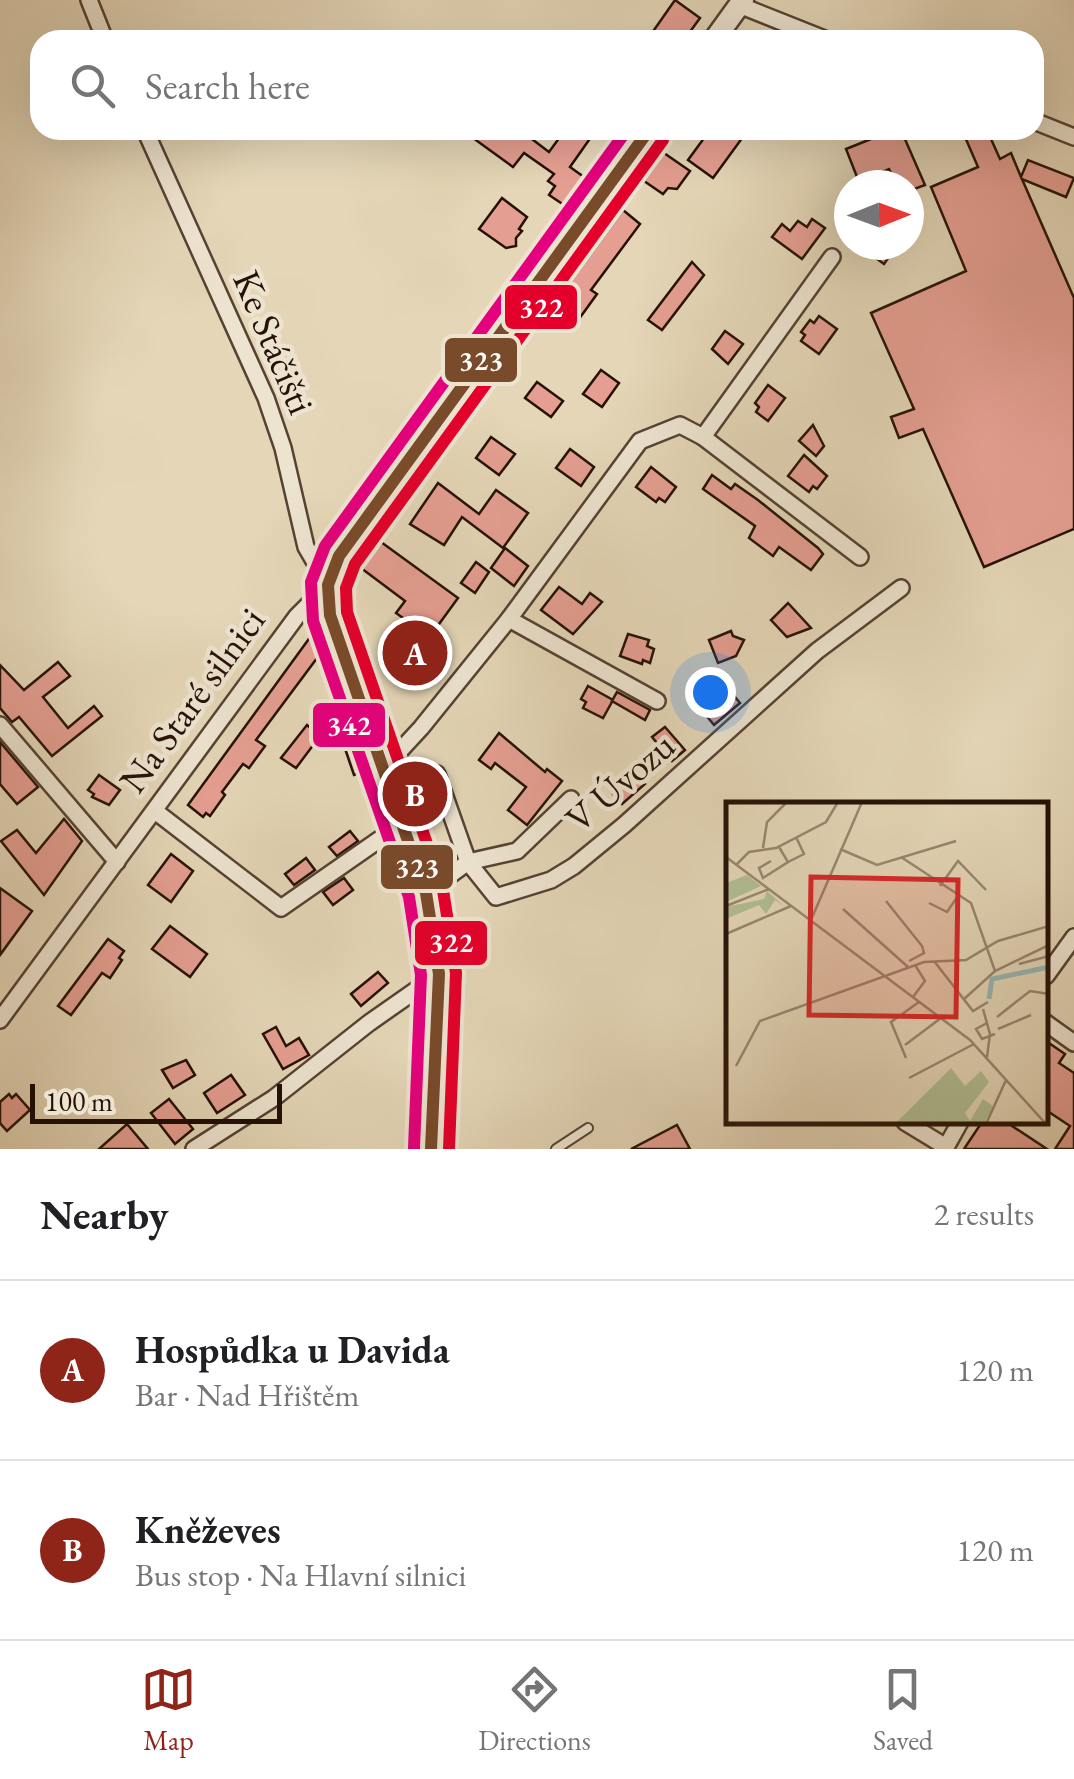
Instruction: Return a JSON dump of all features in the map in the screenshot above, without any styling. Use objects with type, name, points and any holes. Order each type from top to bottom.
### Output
[{"type":"street","points":[[89,0],[101,30]]},
{"type":"street","points":[[721,30],[741,3],[804,30]]},
{"type":"street","points":[[1044,126],[1074,137]]},
{"type":"street","name":"Ke Stáčišti","points":[[150,140],[266,398],[306,547],[328,584]]},
{"type":"street","name":"Na Staré silnici","points":[[0,1020],[297,616],[328,584],[339,556],[642,140]]},
{"type":"street","points":[[703,437],[832,257]]},
{"type":"street","points":[[384,769],[509,619],[640,442],[680,425],[703,437],[860,556]]},
{"type":"street","points":[[328,584],[330,615],[426,893],[440,974],[432,1149]]},
{"type":"street","name":"V Úvozu","points":[[468,862],[496,897],[551,880],[624,825],[818,651],[901,588]]},
{"type":"street","points":[[509,619],[656,701]]},
{"type":"street","points":[[0,725],[117,862]]},
{"type":"street","points":[[437,774],[468,862]]},
{"type":"street","points":[[426,893],[468,862],[516,850],[571,800]]},
{"type":"street","points":[[155,811],[281,908],[403,823]]},
{"type":"street","points":[[1049,972],[1074,937]]},
{"type":"street","points":[[194,1149],[274,1098],[369,1023],[440,974]]},
{"type":"street","points":[[1049,1025],[1074,1043]]},
{"type":"street","points":[[908,1124],[945,1148],[959,1124]]},
{"type":"lane","points":[[556,1149],[588,1128]]},
{"type":"building","points":[[675,0],[700,18],[691,30],[654,30]]},
{"type":"building","points":[[476,140],[533,140],[549,152],[558,140],[589,140],[570,167],[584,177],[564,205],[549,195],[555,186],[548,181],[554,174],[524,153],[513,167]]},
{"type":"building","points":[[703,140],[741,140],[713,178],[688,160]]},
{"type":"building","points":[[868,140],[905,140],[918,170],[889,169],[854,170],[846,149]]},
{"type":"building","points":[[966,140],[991,140],[1000,159],[1011,153],[1021,177],[1028,160],[1074,178],[1066,197],[1022,179],[1074,298],[1074,529],[984,567],[923,429],[899,438],[891,417],[914,409],[871,313],[966,271],[931,187],[978,167]]},
{"type":"building","points":[[664,153],[690,171],[677,189],[668,188],[663,194],[644,181]]},
{"type":"building","points":[[502,198],[527,217],[519,229],[522,231],[516,246],[506,248],[479,229]]},
{"type":"building","points":[[623,210],[640,224],[591,290],[597,294],[579,319],[570,312],[567,316],[553,306]]},
{"type":"building","points":[[812,219],[825,228],[802,259],[772,237],[782,224],[790,231],[798,221],[807,227]]},
{"type":"building","points":[[692,262],[704,275],[662,330],[648,320]]},
{"type":"building","points":[[819,316],[837,329],[819,354],[801,341],[805,335],[801,332]]},
{"type":"building","points":[[725,331],[743,344],[728,364],[712,349]]},
{"type":"building","points":[[601,370],[619,383],[602,407],[583,394]]},
{"type":"building","points":[[537,382],[563,401],[551,417],[525,398]]},
{"type":"building","points":[[768,385],[785,398],[768,421],[756,412],[759,407],[755,403]]},
{"type":"building","points":[[813,425],[824,446],[816,456],[799,441]]},
{"type":"building","points":[[491,437],[515,454],[499,475],[476,458]]},
{"type":"building","points":[[570,449],[594,467],[581,486],[556,468]]},
{"type":"building","points":[[804,455],[827,476],[817,489],[813,486],[809,492],[788,476]]},
{"type":"building","points":[[651,467],[676,487],[665,502],[659,498],[656,502],[636,487]]},
{"type":"building","points":[[712,475],[731,489],[735,484],[818,548],[823,554],[811,570],[779,547],[773,556],[749,538],[755,526],[703,489]]},
{"type":"building","points":[[438,483],[479,514],[496,490],[528,513],[503,548],[462,517],[444,545],[410,524]]},
{"type":"building","points":[[381,542],[458,598],[415,657],[399,646],[413,625],[396,613],[405,601],[361,568]]},
{"type":"building","points":[[505,548],[528,566],[514,586],[491,568]]},
{"type":"building","points":[[476,562],[489,572],[475,593],[461,583]]},
{"type":"building","points":[[559,587],[582,604],[590,593],[602,602],[573,634],[541,610]]},
{"type":"building","points":[[788,603],[811,628],[787,637],[771,620]]},
{"type":"building","points":[[731,631],[744,640],[736,656],[718,663],[709,640]]},
{"type":"building","points":[[628,634],[649,640],[647,646],[654,649],[650,663],[620,656]]},
{"type":"building","points":[[311,636],[326,646],[256,740],[265,746],[249,768],[243,764],[210,816],[206,813],[203,817],[188,805]]},
{"type":"building","points":[[58,662],[70,676],[43,697],[68,728],[94,706],[102,716],[52,756],[19,717],[12,722],[0,708],[0,665],[24,690]]},
{"type":"building","points":[[588,686],[613,700],[603,718],[583,708],[586,702],[581,699]]},
{"type":"building","points":[[617,692],[650,710],[645,720],[612,701]]},
{"type":"building","points":[[731,692],[740,703],[714,725],[705,714]]},
{"type":"building","points":[[353,723],[369,770],[354,775],[338,728]]},
{"type":"building","points":[[307,725],[320,736],[296,768],[281,758]]},
{"type":"building","points":[[665,727],[685,750],[672,761],[652,737]]},
{"type":"building","points":[[499,733],[545,772],[547,769],[562,781],[527,825],[508,810],[526,787],[495,763],[491,769],[479,760]]},
{"type":"building","points":[[0,742],[38,787],[17,804],[0,784]]},
{"type":"building","points":[[632,770],[645,784],[622,804],[613,794],[626,783],[622,779]]},
{"type":"building","points":[[99,775],[120,790],[109,805],[92,797],[94,794],[88,790]]},
{"type":"building","points":[[64,819],[82,841],[44,895],[1,841],[17,830],[36,853]]},
{"type":"building","points":[[350,831],[358,841],[337,856],[329,847]]},
{"type":"building","points":[[171,854],[193,871],[171,902],[148,885]]},
{"type":"building","points":[[306,858],[315,870],[294,885],[285,874]]},
{"type":"building","points":[[344,878],[353,890],[333,905],[323,892]]},
{"type":"building","points":[[0,888],[32,911],[0,955]]},
{"type":"building","points":[[170,926],[207,954],[190,977],[152,949]]},
{"type":"building","points":[[108,939],[124,951],[119,958],[122,960],[110,978],[102,973],[71,1015],[58,1006]]},
{"type":"building","points":[[378,972],[388,983],[361,1006],[351,994]]},
{"type":"building","points":[[276,1027],[286,1046],[299,1038],[309,1055],[283,1069],[263,1034]]},
{"type":"building","points":[[1049,1043],[1065,1054],[1059,1063],[1074,1073],[1074,1149],[1055,1149],[1070,1126],[1049,1112]]},
{"type":"building","points":[[186,1060],[195,1075],[173,1088],[162,1070]]},
{"type":"building","points":[[231,1075],[245,1095],[217,1113],[204,1093]]},
{"type":"building","points":[[9,1094],[12,1098],[16,1094],[30,1110],[7,1131],[0,1123],[0,1102]]},
{"type":"building","points":[[169,1099],[193,1129],[175,1144],[151,1113]]},
{"type":"building","points":[[127,1124],[148,1149],[99,1149]]},
{"type":"building","points":[[981,1124],[1009,1124],[1047,1149],[964,1149]]},
{"type":"building","points":[[677,1125],[690,1149],[631,1149]]},
{"type":"transit line","name":"342","points":[[414,1148],[421,975],[409,897],[313,621],[311,582],[325,546],[620,140]]},
{"type":"transit line","name":"323","points":[[431,1149],[439,974],[426,893],[330,615],[328,585],[339,556],[642,140]]},
{"type":"transit line","name":"322","points":[[449,1149],[456,973],[443,890],[347,612],[346,588],[355,564],[663,140]]},
{"type":"place","name":"Hospůdka u Davida","points":[[415,653]]},
{"type":"place","name":"Kněževes","points":[[415,794]]}]
